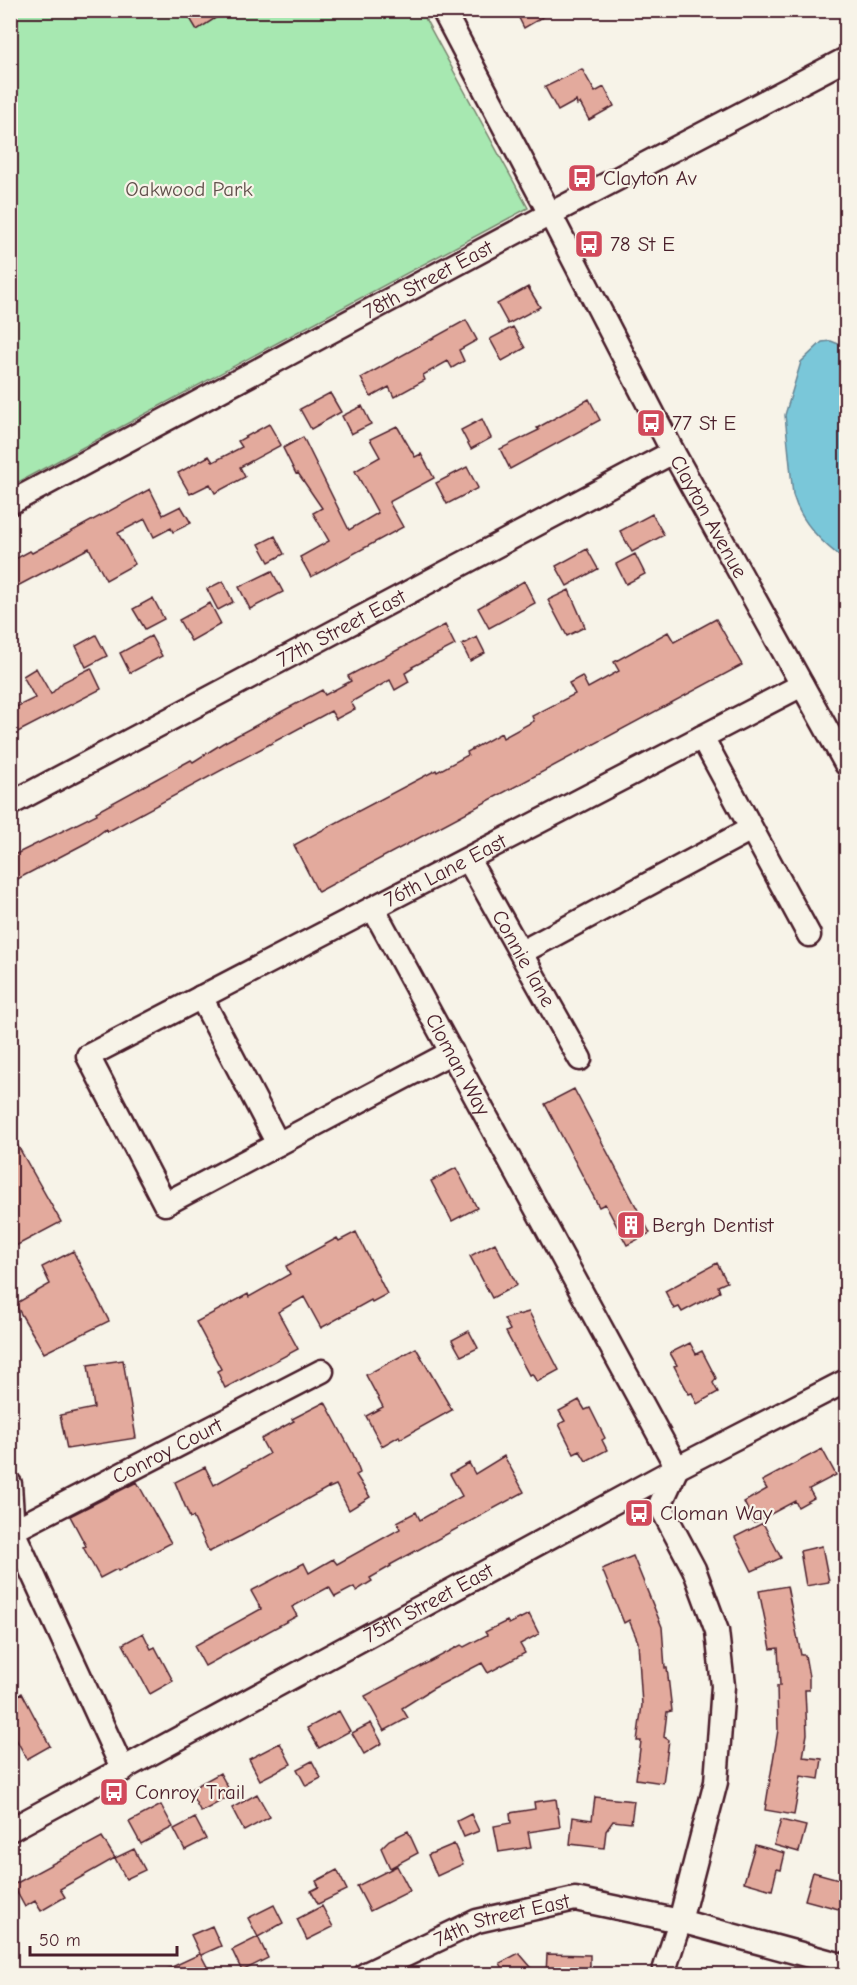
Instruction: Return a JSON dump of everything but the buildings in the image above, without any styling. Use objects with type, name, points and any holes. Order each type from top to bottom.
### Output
[{"type":"street","name":"Clayton Avenue","points":[[443,10],[673,452],[846,764]]},
{"type":"street","name":"78th Street East","points":[[10,503],[550,214],[846,59]]},
{"type":"street","name":"77th Street East","points":[[10,804],[673,452]]},
{"type":"street","name":"76th Lane East","points":[[278,1144],[165,1204],[88,1056],[802,685]]},
{"type":"street","points":[[702,737],[809,935]]},
{"type":"street","points":[[522,952],[751,829]]},
{"type":"street","name":"Connie lane","points":[[468,859],[580,1059]]},
{"type":"street","name":"Cloman Way","points":[[373,908],[677,1468]]},
{"type":"street","points":[[201,997],[278,1144],[452,1052]]},
{"type":"street","name":"Conroy Court","points":[[12,1532],[322,1371]]},
{"type":"street","name":"75th Street East","points":[[10,1830],[677,1468],[846,1381]]},
{"type":"street","points":[[663,1974],[680,1922],[716,1782],[723,1686],[717,1631],[694,1569],[660,1506],[677,1468]]},
{"type":"street","points":[[10,1484],[12,1532],[123,1770]]},
{"type":"street","name":"74th Street East","points":[[366,1974],[477,1922],[575,1899],[680,1922],[846,1966]]},
{"type":"green space","name":"Oakwood Park","points":[[11,11],[421,11],[528,208],[11,486]]},
{"type":"water","points":[[831,341],[846,347],[846,561],[807,524],[797,505],[793,495],[785,415],[801,362],[822,342]]},
{"type":"place","name":"Clayton Av","points":[[582,178]]},
{"type":"place","name":"78 St E","points":[[589,244]]},
{"type":"place","name":"77 St E","points":[[651,423]]},
{"type":"place","name":"Bergh Dentist","points":[[631,1225]]},
{"type":"place","name":"Cloman Way","points":[[639,1513]]},
{"type":"place","name":"Conroy Trail","points":[[114,1792]]}]
